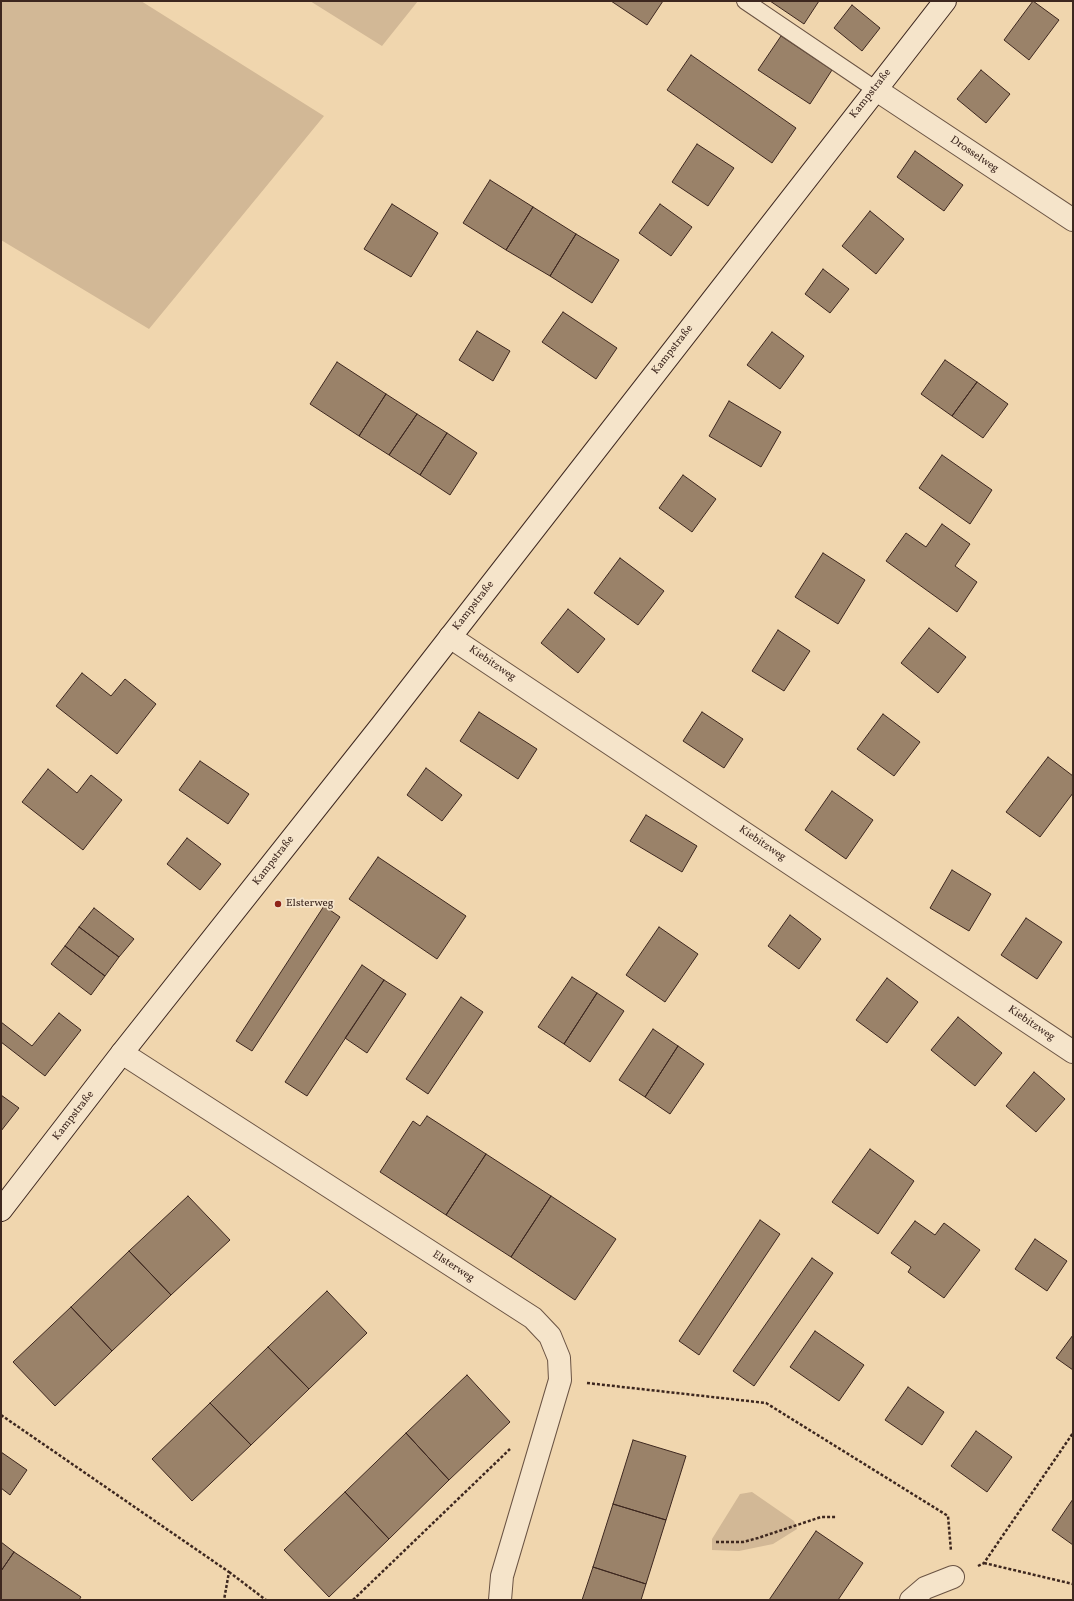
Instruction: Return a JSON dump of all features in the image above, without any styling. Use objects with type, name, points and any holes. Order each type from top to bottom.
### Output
[{"type":"street","name":"Kampstraße","points":[[1,1210],[122,1053],[450,636],[945,1]]},
{"type":"street","name":"Drosselweg","points":[[875,89],[1073,220]]},
{"type":"street","name":"Kiebitzweg","points":[[450,636],[1073,1052]]},
{"type":"street","name":"Elsterweg","points":[[122,1053],[533,1318],[550,1336],[559,1358],[560,1380],[502,1576],[500,1600]]},
{"type":"street","points":[[911,1600],[925,1588],[953,1577]]},
{"type":"lane","points":[[745,1],[875,89]]},
{"type":"path","points":[[584,1382],[766,1403],[948,1516],[953,1577],[984,1563],[1073,1434]]},
{"type":"path","points":[[1,1415],[229,1572],[266,1600]]},
{"type":"path","points":[[353,1600],[532,1428],[545,1432]]},
{"type":"path","points":[[716,1542],[742,1542],[753,1540],[821,1517],[836,1517]]},
{"type":"path","points":[[984,1563],[1073,1584]]},
{"type":"path","points":[[224,1600],[229,1572]]},
{"type":"shaded area","points":[[1,1],[141,1],[324,116],[149,329],[1,240]]},
{"type":"shaded area","points":[[310,1],[418,1],[382,46]]},
{"type":"shaded area","points":[[752,1492],[794,1521],[797,1529],[773,1544],[739,1551],[712,1550],[712,1539],[740,1494]]},
{"type":"building","points":[[611,1],[663,1],[647,25]]},
{"type":"building","points":[[770,1],[819,1],[804,24]]},
{"type":"building","points":[[1033,1],[1059,20],[1029,60],[1004,40]]},
{"type":"building","points":[[852,5],[880,28],[862,51],[834,28]]},
{"type":"building","points":[[781,36],[832,70],[810,104],[758,70]]},
{"type":"building","points":[[691,55],[796,128],[772,163],[667,90]]},
{"type":"building","points":[[981,70],[1010,94],[986,123],[957,99]]},
{"type":"building","points":[[697,144],[734,168],[708,206],[672,182]]},
{"type":"building","points":[[915,151],[963,185],[944,211],[897,177]]},
{"type":"building","points":[[490,180],[533,207],[506,250],[463,223]]},
{"type":"building","points":[[392,204],[438,233],[411,277],[364,249]]},
{"type":"building","points":[[660,204],[692,227],[671,256],[639,233]]},
{"type":"building","points":[[533,207],[576,234],[550,276],[506,250]]},
{"type":"building","points":[[870,211],[904,239],[876,274],[842,246]]},
{"type":"building","points":[[576,234],[619,260],[592,303],[550,276]]},
{"type":"building","points":[[823,269],[849,289],[830,313],[805,294]]},
{"type":"building","points":[[563,312],[617,348],[596,379],[542,342]]},
{"type":"building","points":[[477,331],[510,351],[493,381],[459,360]]},
{"type":"building","points":[[772,332],[804,356],[780,389],[747,365]]},
{"type":"building","points":[[945,360],[977,382],[952,416],[921,394]]},
{"type":"building","points":[[337,362],[386,394],[359,436],[310,404]]},
{"type":"building","points":[[977,382],[1008,404],[983,438],[952,416]]},
{"type":"building","points":[[386,394],[417,414],[389,455],[359,436]]},
{"type":"building","points":[[729,401],[781,432],[761,467],[709,436]]},
{"type":"building","points":[[417,414],[447,433],[420,475],[389,455]]},
{"type":"building","points":[[447,433],[477,453],[450,495],[420,475]]},
{"type":"building","points":[[942,455],[992,490],[970,524],[919,488]]},
{"type":"building","points":[[683,475],[716,499],[692,532],[659,508]]},
{"type":"building","points":[[942,524],[970,544],[955,566],[977,582],[957,612],[886,561],[906,533],[926,547]]},
{"type":"building","points":[[823,553],[865,580],[838,624],[795,597]]},
{"type":"building","points":[[620,558],[664,591],[638,625],[594,593]]},
{"type":"building","points":[[568,609],[605,639],[578,673],[541,643]]},
{"type":"building","points":[[929,628],[966,657],[938,693],[901,663]]},
{"type":"building","points":[[778,630],[810,651],[784,691],[752,671]]},
{"type":"building","points":[[82,673],[111,696],[125,679],[156,704],[117,754],[56,706]]},
{"type":"building","points":[[479,712],[537,749],[518,779],[460,741]]},
{"type":"building","points":[[702,712],[743,739],[724,768],[683,741]]},
{"type":"building","points":[[883,714],[920,742],[894,776],[857,749]]},
{"type":"building","points":[[1048,757],[1073,776],[1073,793],[1040,837],[1006,812]]},
{"type":"building","points":[[200,761],[249,794],[228,824],[179,790]]},
{"type":"building","points":[[426,768],[462,795],[442,821],[407,795]]},
{"type":"building","points":[[48,769],[77,793],[91,775],[122,800],[83,850],[22,802]]},
{"type":"building","points":[[832,791],[873,820],[846,859],[805,830]]},
{"type":"building","points":[[646,815],[697,846],[682,872],[630,841]]},
{"type":"building","points":[[187,838],[221,864],[200,890],[167,864]]},
{"type":"building","points":[[378,857],[466,916],[437,959],[349,899]]},
{"type":"building","points":[[952,870],[991,894],[969,931],[930,908]]},
{"type":"building","points":[[324,906],[340,917],[252,1051],[236,1041]]},
{"type":"building","points":[[94,908],[134,939],[119,957],[79,927]]},
{"type":"building","points":[[790,915],[821,939],[799,969],[768,946]]},
{"type":"building","points":[[1026,918],[1062,942],[1037,979],[1001,955]]},
{"type":"building","points":[[79,927],[119,957],[105,976],[65,946]]},
{"type":"building","points":[[659,927],[698,954],[665,1002],[626,975]]},
{"type":"building","points":[[65,946],[105,976],[91,995],[51,964]]},
{"type":"building","points":[[362,965],[384,980],[307,1096],[285,1082]]},
{"type":"building","points":[[572,977],[597,993],[564,1044],[538,1027]]},
{"type":"building","points":[[887,978],[918,1002],[887,1043],[856,1020]]},
{"type":"building","points":[[384,980],[406,994],[367,1053],[345,1038]]},
{"type":"building","points":[[597,993],[624,1011],[590,1062],[564,1044]]},
{"type":"building","points":[[461,997],[483,1012],[428,1094],[406,1079]]},
{"type":"building","points":[[59,1013],[81,1030],[45,1076],[1,1042],[1,1022],[32,1046]]},
{"type":"building","points":[[958,1017],[1002,1053],[975,1086],[931,1050]]},
{"type":"building","points":[[653,1029],[678,1046],[645,1097],[619,1080]]},
{"type":"building","points":[[678,1046],[704,1064],[670,1114],[645,1097]]},
{"type":"building","points":[[1034,1072],[1065,1099],[1036,1132],[1006,1106]]},
{"type":"building","points":[[1,1095],[19,1108],[1,1131]]},
{"type":"building","points":[[427,1116],[486,1154],[446,1215],[380,1172],[413,1121],[420,1126]]},
{"type":"building","points":[[870,1149],[914,1181],[878,1234],[832,1202]]},
{"type":"building","points":[[486,1154],[551,1196],[511,1257],[446,1215]]},
{"type":"building","points":[[188,1196],[230,1240],[171,1295],[129,1251]]},
{"type":"building","points":[[551,1196],[616,1239],[575,1300],[511,1257]]},
{"type":"building","points":[[760,1220],[780,1234],[699,1355],[679,1341]]},
{"type":"building","points":[[915,1221],[935,1235],[944,1223],[980,1250],[944,1298],[908,1272],[911,1267],[891,1253]]},
{"type":"building","points":[[1035,1239],[1067,1261],[1047,1291],[1015,1269]]},
{"type":"building","points":[[129,1251],[171,1295],[112,1351],[71,1307]]},
{"type":"building","points":[[812,1258],[833,1273],[754,1386],[733,1371]]},
{"type":"building","points":[[327,1291],[367,1333],[309,1389],[268,1347]]},
{"type":"building","points":[[71,1307],[112,1351],[55,1406],[13,1362]]},
{"type":"building","points":[[815,1331],[864,1365],[839,1401],[790,1367]]},
{"type":"building","points":[[1073,1335],[1073,1370],[1056,1358]]},
{"type":"building","points":[[268,1347],[309,1389],[251,1445],[210,1403]]},
{"type":"building","points":[[467,1375],[510,1422],[449,1480],[406,1433]]},
{"type":"building","points":[[908,1387],[944,1412],[922,1445],[885,1420]]},
{"type":"building","points":[[210,1403],[251,1445],[192,1501],[152,1459]]},
{"type":"building","points":[[976,1431],[1012,1457],[987,1492],[951,1466]]},
{"type":"building","points":[[406,1433],[449,1480],[389,1539],[345,1492]]},
{"type":"building","points":[[633,1440],[686,1456],[666,1520],[613,1504]]},
{"type":"building","points":[[1,1452],[27,1470],[10,1495],[1,1488]]},
{"type":"building","points":[[345,1492],[389,1539],[329,1597],[284,1550]]},
{"type":"building","points":[[1073,1499],[1073,1545],[1052,1530]]},
{"type":"building","points":[[613,1504],[666,1520],[646,1584],[593,1567]]},
{"type":"building","points":[[816,1531],[863,1563],[838,1600],[769,1600]]},
{"type":"building","points":[[1,1542],[14,1552],[1,1571]]},
{"type":"building","points":[[14,1552],[81,1597],[79,1600],[1,1600],[1,1571]]},
{"type":"building","points":[[593,1567],[646,1584],[641,1600],[582,1600]]},
{"type":"place","name":"Elsterweg","points":[[278,904]]}]
